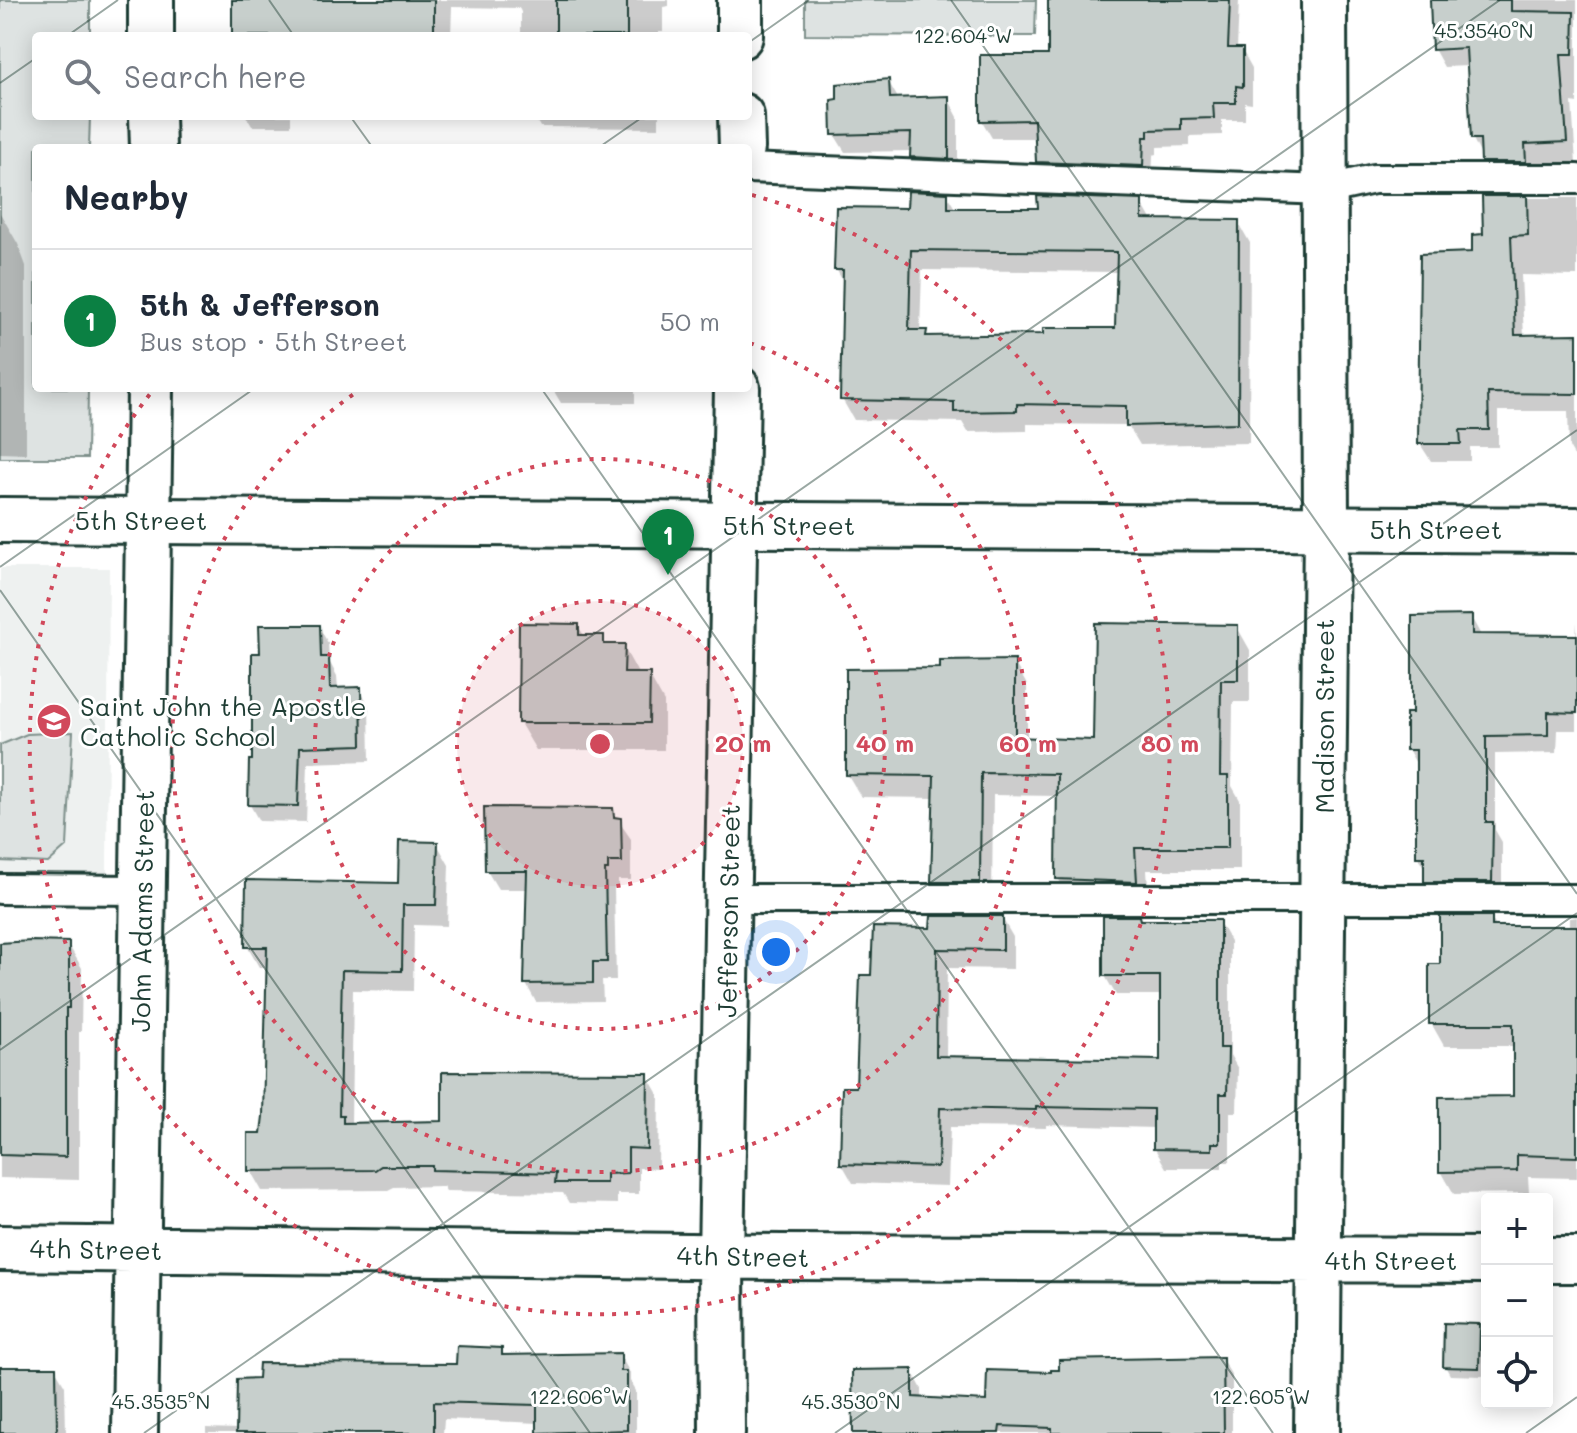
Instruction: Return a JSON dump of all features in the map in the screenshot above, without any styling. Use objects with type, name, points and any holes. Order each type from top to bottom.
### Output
[{"type":"street","points":[[151,0],[151,32]]},
{"type":"street","points":[[740,0],[740,32]]},
{"type":"street","name":"Madison Street","points":[[1317,1433],[1326,527],[1324,0]]},
{"type":"street","points":[[152,120],[153,144]]},
{"type":"street","points":[[741,120],[742,144]]},
{"type":"street","name":"John Adams Street","points":[[135,1433],[150,392]]},
{"type":"street","name":"Jefferson Street","points":[[722,1433],[721,1256],[737,392]]},
{"type":"street","name":"5th Street","points":[[0,520],[1577,530]]},
{"type":"street","name":"4th Street","points":[[0,1248],[1481,1260]]},
{"type":"street","points":[[1553,1260],[1577,1260]]},
{"type":"lane","points":[[752,168],[1324,190],[1374,179],[1577,179]]},
{"type":"lane","points":[[0,889],[142,890]]},
{"type":"lane","points":[[729,899],[1577,899]]},
{"type":"shaded area","points":[[0,0],[90,0],[90,32],[32,32],[32,120],[90,120],[89,144],[32,144],[32,392],[88,392],[87,458],[0,458]]},
{"type":"shaded area","points":[[805,0],[1036,0],[1035,36],[805,35]]},
{"type":"shaded area","name":"Saint John the Apostle Catholic School","points":[[0,568],[109,568],[107,875],[0,874]]},
{"type":"shaded area","points":[[73,732],[67,846],[48,863],[0,861],[0,745],[27,734]]},
{"type":"building","points":[[232,0],[434,0],[434,32],[232,32]]},
{"type":"building","points":[[556,0],[627,0],[627,32],[556,32]]},
{"type":"building","points":[[1048,0],[1230,0],[1228,48],[1243,48],[1243,87],[1236,86],[1236,103],[1213,103],[1214,118],[1181,119],[1181,129],[1148,130],[1148,137],[1144,137],[1143,166],[1036,162],[1034,120],[980,121],[980,55],[1048,55]]},
{"type":"building","points":[[1430,0],[1511,0],[1511,11],[1574,12],[1573,54],[1561,54],[1567,142],[1525,144],[1526,162],[1481,162],[1480,139],[1471,139],[1466,48],[1432,50]]},
{"type":"building","points":[[889,79],[890,98],[949,96],[949,159],[910,157],[911,133],[832,135],[831,100],[837,99],[837,84]]},
{"type":"building","points":[[908,191],[948,193],[948,208],[1038,208],[1037,196],[1142,200],[1142,219],[1239,220],[1238,423],[1126,426],[1126,406],[1017,404],[1017,411],[954,412],[954,402],[840,400],[843,270],[834,270],[836,207],[907,208]],"holes":[[[911,250],[1117,252],[1115,328],[1043,328],[1043,334],[926,336],[927,330],[909,330]]]},
{"type":"building","points":[[1482,196],[1527,196],[1528,235],[1511,236],[1515,335],[1577,334],[1577,394],[1488,393],[1489,430],[1460,430],[1461,444],[1418,444],[1420,254],[1472,252],[1472,235],[1483,234]]},
{"type":"building","points":[[1472,615],[1472,634],[1577,635],[1577,713],[1548,712],[1548,735],[1486,736],[1486,822],[1493,822],[1492,882],[1424,882],[1424,857],[1416,857],[1416,750],[1406,750],[1406,713],[1412,713],[1412,616]]},
{"type":"building","points":[[519,623],[579,624],[579,635],[604,635],[604,644],[625,644],[624,673],[650,673],[649,723],[518,723]]},
{"type":"building","points":[[1095,623],[1238,625],[1238,680],[1221,680],[1220,776],[1228,776],[1228,848],[1135,848],[1137,882],[1056,879],[1057,774],[981,773],[980,882],[931,882],[934,776],[846,775],[846,669],[940,668],[940,661],[1015,660],[1015,737],[1093,740]]},
{"type":"building","points":[[259,625],[320,625],[321,657],[329,657],[330,688],[361,687],[362,745],[300,747],[298,806],[248,805],[249,760],[252,760],[252,653],[260,653]]},
{"type":"building","points":[[484,807],[613,808],[614,817],[621,818],[622,862],[608,862],[608,870],[605,870],[607,962],[593,962],[593,983],[524,984],[527,871],[485,871]]},
{"type":"building","points":[[399,841],[438,842],[436,905],[403,905],[402,971],[342,970],[339,1115],[343,1115],[343,1123],[442,1121],[442,1072],[648,1073],[647,1149],[628,1148],[628,1173],[606,1174],[606,1183],[555,1183],[556,1173],[432,1170],[432,1166],[381,1166],[375,1170],[248,1171],[248,1133],[261,1133],[263,1116],[267,947],[245,947],[246,880],[398,883]]},
{"type":"building","points":[[931,916],[1003,916],[1003,950],[937,949],[936,1056],[1160,1060],[1160,976],[1103,976],[1103,916],[1139,916],[1140,920],[1220,920],[1220,1048],[1228,1048],[1227,1094],[1220,1094],[1220,1143],[1212,1143],[1212,1150],[1153,1149],[1153,1109],[940,1108],[938,1167],[840,1164],[842,1087],[856,1087],[860,975],[871,975],[873,927],[930,928]]},
{"type":"building","points":[[1440,916],[1492,916],[1492,926],[1577,926],[1577,1157],[1517,1155],[1517,1171],[1439,1172],[1439,1097],[1513,1096],[1513,1024],[1429,1024],[1429,964],[1440,964]]},
{"type":"building","points":[[69,942],[66,1157],[0,1155],[0,943]]},
{"type":"building","points":[[1444,1323],[1480,1324],[1479,1368],[1443,1367]]},
{"type":"building","points":[[457,1346],[502,1348],[502,1355],[621,1353],[621,1371],[627,1371],[627,1430],[537,1433],[537,1405],[434,1402],[434,1433],[236,1433],[237,1379],[258,1378],[259,1363],[456,1364]]},
{"type":"building","points":[[1223,1357],[1224,1433],[1052,1433],[1052,1428],[1000,1426],[999,1433],[853,1433],[852,1370],[913,1369],[913,1397],[986,1401],[987,1370],[1051,1372],[1059,1370],[1059,1360]]},
{"type":"building","points":[[0,1367],[56,1367],[57,1433],[0,1433]]},
{"type":"place","name":"5th & Jefferson","points":[[668,575]]},
{"type":"place","name":"Saint John the Apostle Catholic School","points":[[54,721]]}]
